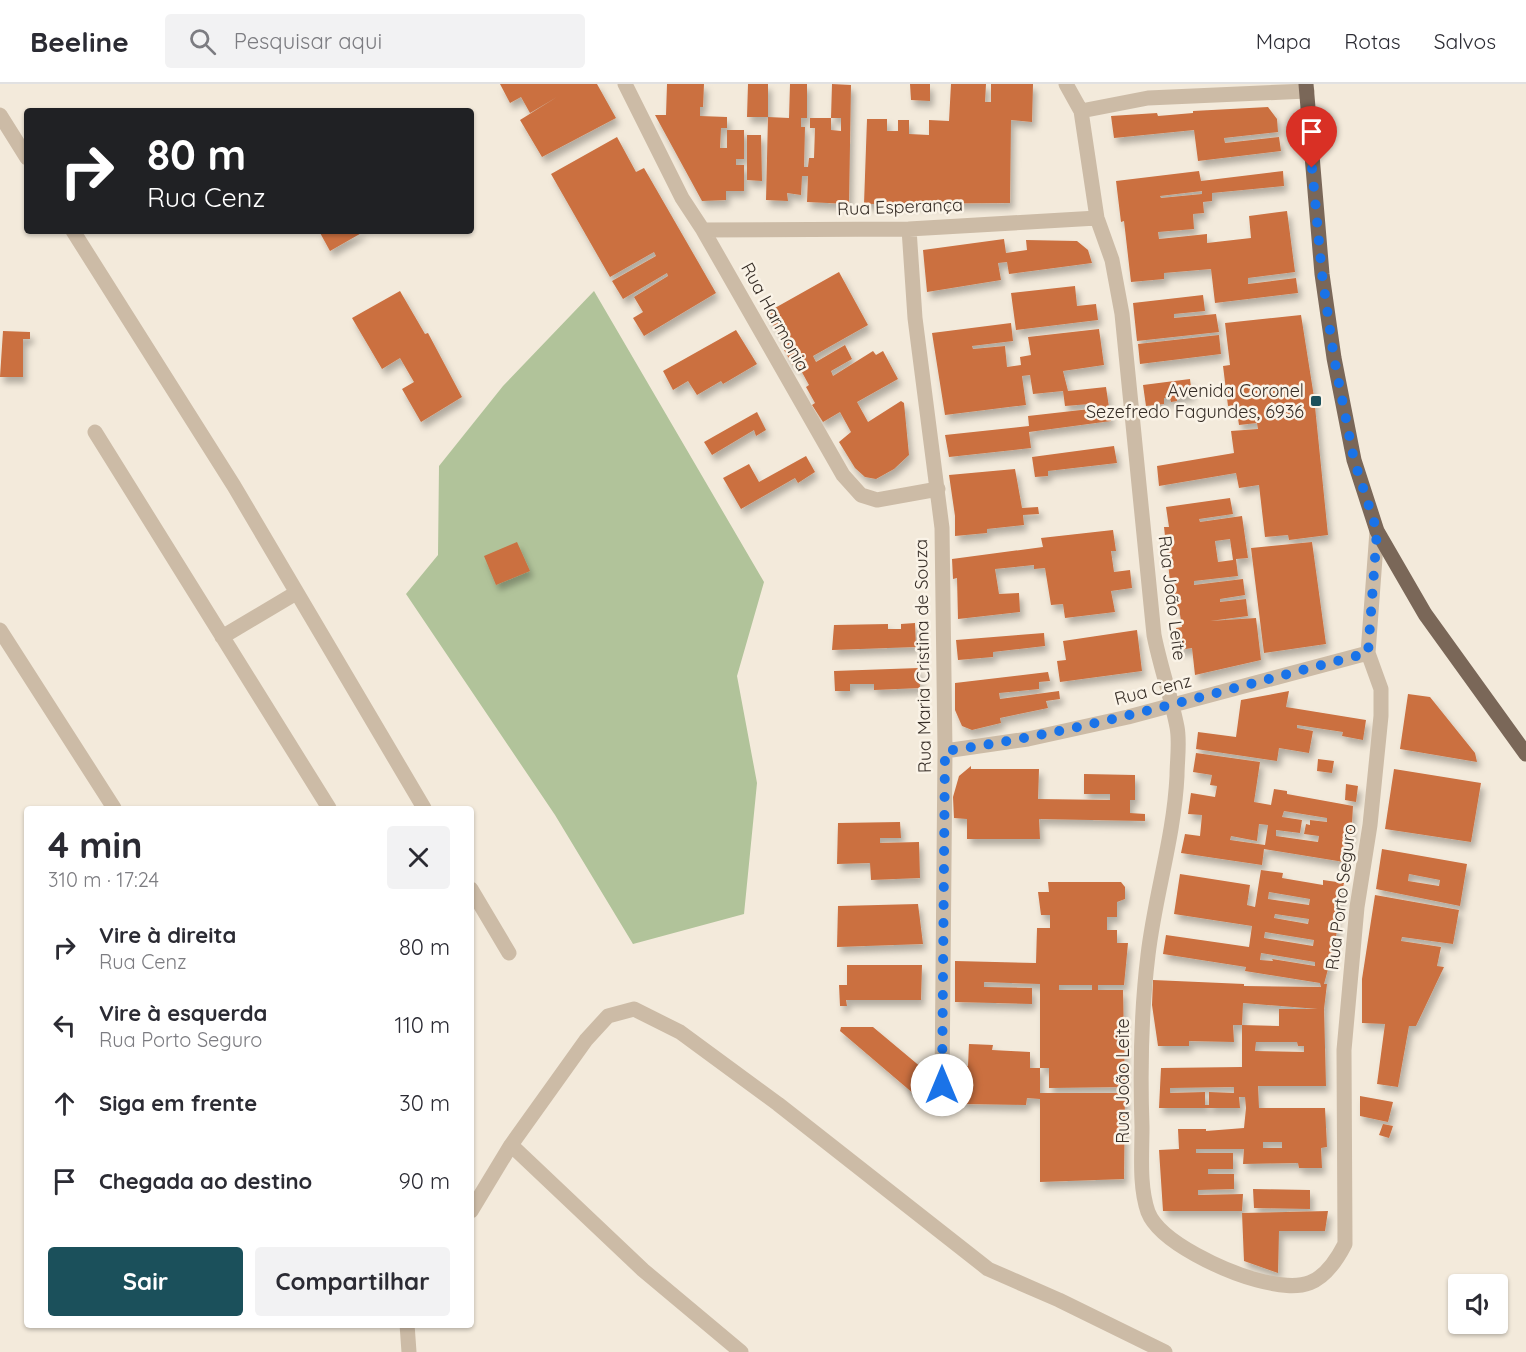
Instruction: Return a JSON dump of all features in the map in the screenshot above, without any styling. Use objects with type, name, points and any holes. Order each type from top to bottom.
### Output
[{"type":"main road","points":[[1306,87],[1322,274],[1334,358],[1354,460],[1377,531],[1425,614],[1526,754]]},
{"type":"street","name":"Rua Harmonia","points":[[625,84],[682,198],[704,230],[843,475],[861,495],[877,500],[939,489]]},
{"type":"street","points":[[1066,84],[1081,111],[1148,98],[1306,87]]},
{"type":"street","name":"Rua João Leite","points":[[1081,111],[1097,218],[1112,260],[1122,314],[1154,635],[1178,729],[1177,779],[1168,845],[1148,954],[1140,1049],[1143,1185],[1148,1213],[1158,1227],[1173,1239],[1229,1272],[1286,1288],[1314,1281],[1333,1267]]},
{"type":"street","points":[[0,115],[24,153]]},
{"type":"street","name":"Rua Esperança","points":[[704,230],[909,229],[1097,218]]},
{"type":"street","name":"Rua Maria Cristina de Souza","points":[[909,229],[915,318],[939,489],[942,528],[945,751],[942,1085]]},
{"type":"street","points":[[75,234],[234,486],[422,806]]},
{"type":"street","points":[[95,432],[328,806]]},
{"type":"street","name":"Rua Porto Seguro","points":[[1333,1267],[1345,1244],[1344,1050],[1357,907],[1370,825],[1381,716],[1381,689],[1368,653],[1377,531]]},
{"type":"street","points":[[222,637],[296,593]]},
{"type":"street","points":[[0,630],[113,806]]},
{"type":"street","name":"Rua Cenz","points":[[945,751],[1028,739],[1171,705],[1368,653]]},
{"type":"street","points":[[474,894],[509,953]]},
{"type":"street","points":[[474,1206],[511,1145],[586,1040],[608,1016],[634,1009],[680,1032],[778,1104],[988,1269],[1059,1300],[1165,1352]]},
{"type":"street","points":[[511,1145],[643,1270],[741,1352]]},
{"type":"street","points":[[407,1328],[409,1352]]},
{"type":"green space","points":[[594,291],[764,582],[737,676],[757,783],[744,914],[633,944],[555,815],[406,594],[438,555],[439,466],[503,386]]},
{"type":"building","points":[[500,84],[597,84],[616,118],[542,157],[520,120],[557,97],[530,113],[521,97],[510,103]]},
{"type":"building","points":[[667,84],[704,84],[703,107],[700,107],[700,116],[727,117],[727,128],[721,128],[720,148],[727,148],[727,130],[744,130],[744,159],[736,159],[736,165],[744,165],[744,191],[726,191],[726,200],[702,201],[655,115],[666,115]]},
{"type":"building","points":[[748,84],[768,84],[768,117],[747,117]]},
{"type":"building","points":[[790,84],[807,84],[807,118],[801,118],[801,127],[805,127],[804,167],[808,167],[809,158],[814,158],[815,128],[810,128],[810,118],[831,118],[832,84],[851,85],[849,204],[807,202],[808,176],[802,176],[801,195],[787,193],[788,201],[766,200],[768,117],[789,118]],"holes":[[[831,118],[841,118],[841,131],[831,130]]]},
{"type":"building","points":[[910,84],[930,84],[930,101],[911,100]]},
{"type":"building","points":[[951,84],[986,84],[985,102],[991,102],[991,84],[1033,84],[1032,122],[1011,120],[1010,203],[864,204],[867,119],[887,119],[887,131],[898,131],[898,120],[909,120],[909,134],[929,135],[929,120],[949,121]]},
{"type":"building","points":[[1268,107],[1277,119],[1278,132],[1224,138],[1225,143],[1279,137],[1281,151],[1198,161],[1194,130],[1114,138],[1111,116],[1157,113],[1158,116],[1193,113],[1193,111]]},
{"type":"building","points":[[747,135],[761,135],[762,181],[747,180]]},
{"type":"building","points":[[617,137],[636,172],[644,168],[716,293],[644,336],[633,318],[643,312],[634,297],[668,276],[667,273],[623,299],[612,281],[656,256],[654,252],[610,277],[551,174]]},
{"type":"building","points":[[1199,171],[1201,181],[1283,171],[1284,186],[1212,193],[1212,201],[1203,202],[1204,213],[1193,214],[1194,229],[1158,232],[1159,239],[1207,234],[1207,243],[1251,238],[1249,216],[1287,211],[1295,272],[1248,278],[1248,284],[1296,278],[1298,293],[1215,303],[1211,269],[1164,273],[1164,279],[1131,282],[1124,221],[1121,222],[1116,181]],"holes":[[[1202,191],[1202,194],[1161,198],[1160,196]]]},
{"type":"building","points":[[321,234],[360,234],[330,251]]},
{"type":"building","points":[[1004,239],[1006,253],[1027,250],[1026,240],[1077,241],[1088,250],[1092,263],[1009,274],[1007,262],[998,263],[1001,280],[927,292],[923,250]]},
{"type":"building","points":[[839,272],[868,325],[813,356],[816,362],[845,345],[852,359],[831,371],[833,376],[873,351],[876,355],[883,351],[898,379],[857,402],[868,422],[901,401],[904,403],[909,455],[894,469],[876,479],[865,477],[855,468],[839,442],[851,432],[840,412],[823,422],[812,405],[815,403],[806,387],[809,385],[798,365],[794,367],[784,350],[787,348],[766,313]]},
{"type":"building","points":[[1075,286],[1077,306],[1096,304],[1098,320],[1016,330],[1011,293]]},
{"type":"building","points":[[400,291],[425,334],[428,333],[462,397],[421,422],[402,389],[414,382],[400,358],[382,369],[352,318]]},
{"type":"building","points":[[1203,295],[1205,311],[1174,314],[1174,318],[1216,314],[1219,332],[1137,341],[1133,303]]},
{"type":"building","points":[[1301,315],[1314,397],[1328,535],[1289,540],[1288,535],[1265,537],[1259,485],[1239,488],[1236,473],[1159,486],[1157,466],[1234,453],[1231,431],[1258,429],[1257,423],[1239,425],[1236,405],[1228,406],[1223,366],[1230,365],[1225,323]]},
{"type":"building","points":[[1011,323],[1013,341],[972,346],[973,349],[1005,346],[1007,367],[1021,365],[1020,357],[1031,355],[1028,337],[1099,329],[1104,365],[1063,371],[1068,391],[1106,387],[1111,421],[1029,432],[1031,448],[949,457],[945,435],[1029,426],[1028,416],[1090,409],[1090,404],[1065,406],[1063,391],[1033,394],[1030,375],[1022,376],[1026,405],[945,415],[932,333]]},
{"type":"building","points":[[736,330],[757,364],[723,384],[721,381],[697,395],[688,381],[673,390],[663,371]]},
{"type":"building","points":[[3,331],[30,332],[30,339],[23,339],[23,377],[0,377]]},
{"type":"building","points":[[1219,335],[1221,354],[1140,364],[1138,344]]},
{"type":"building","points":[[1190,379],[1192,395],[1177,397],[1177,401],[1171,402],[1170,398],[1164,398],[1164,404],[1146,406],[1143,385]]},
{"type":"building","points":[[757,412],[766,430],[756,436],[754,430],[712,455],[704,442]]},
{"type":"building","points":[[1114,446],[1117,463],[1048,471],[1048,476],[1035,477],[1032,457]]},
{"type":"building","points":[[806,456],[815,472],[798,483],[795,478],[741,509],[723,478],[749,464],[759,482]]},
{"type":"building","points":[[1015,469],[1022,508],[1038,507],[1039,514],[1023,515],[1024,525],[987,529],[987,533],[955,536],[955,516],[949,475]]},
{"type":"building","points":[[1230,498],[1233,514],[1199,519],[1200,522],[1242,516],[1248,558],[1236,559],[1238,576],[1194,581],[1194,585],[1243,579],[1245,595],[1220,599],[1220,602],[1246,599],[1248,616],[1210,621],[1256,618],[1261,660],[1195,675],[1192,648],[1179,650],[1176,628],[1182,627],[1179,608],[1173,608],[1164,527],[1169,527],[1166,507]],"holes":[[[1230,539],[1233,560],[1218,562],[1215,541]]]},
{"type":"building","points":[[1113,530],[1116,551],[1111,551],[1114,572],[1130,570],[1132,588],[1111,591],[1115,612],[1065,618],[1063,604],[1051,605],[1045,568],[1034,569],[1034,565],[995,569],[999,594],[1019,593],[1020,612],[958,619],[957,578],[953,579],[952,559],[1043,547],[1041,538]]},
{"type":"building","points":[[517,542],[530,571],[496,585],[484,556]]},
{"type":"building","points":[[1312,542],[1326,644],[1264,653],[1251,548]]},
{"type":"building","points":[[915,623],[916,647],[832,650],[834,625],[888,624],[888,629],[901,629],[901,624]]},
{"type":"building","points":[[1137,630],[1142,671],[1060,682],[1057,661],[1066,660],[1063,641]]},
{"type":"building","points":[[1044,633],[1045,646],[993,652],[993,657],[958,660],[956,640]]},
{"type":"building","points":[[919,668],[920,688],[874,690],[874,684],[850,684],[850,691],[835,691],[834,671]]},
{"type":"building","points":[[1048,672],[1050,681],[1039,682],[1039,689],[999,693],[1000,699],[1059,691],[1060,699],[1046,701],[1048,708],[1000,718],[1001,723],[972,730],[962,726],[955,710],[955,683]]},
{"type":"building","points":[[1289,691],[1286,707],[1366,720],[1363,740],[1342,736],[1343,732],[1297,725],[1297,728],[1313,731],[1309,753],[1279,748],[1277,761],[1196,749],[1198,732],[1236,737],[1241,700]]},
{"type":"building","points":[[1408,694],[1430,697],[1475,753],[1477,762],[1400,749]]},
{"type":"building","points":[[1196,753],[1260,762],[1254,802],[1271,805],[1274,789],[1287,791],[1287,794],[1353,806],[1351,840],[1347,839],[1344,862],[1264,849],[1262,865],[1181,853],[1185,834],[1200,836],[1202,815],[1188,814],[1191,793],[1215,797],[1217,786],[1210,785],[1212,775],[1193,772]],"holes":[[[1284,811],[1327,818],[1327,822],[1310,820],[1310,825],[1306,824],[1304,834],[1319,836],[1318,842],[1276,836],[1276,830],[1300,833],[1302,820],[1282,817]],[[1259,824],[1268,825],[1265,845],[1230,840],[1231,836],[1257,841]]]},
{"type":"building","points":[[1318,759],[1334,761],[1332,773],[1317,771]]},
{"type":"building","points":[[971,766],[971,769],[1039,769],[1038,799],[1110,800],[1110,794],[1084,794],[1084,774],[1135,775],[1135,800],[1130,800],[1130,813],[1145,814],[1145,821],[1039,819],[1040,839],[967,839],[967,819],[954,818],[953,797],[959,776]]},
{"type":"building","points":[[1394,769],[1481,783],[1471,842],[1385,829]]},
{"type":"building","points":[[1346,784],[1358,786],[1356,802],[1345,800]]},
{"type":"building","points":[[900,822],[901,838],[880,838],[880,843],[919,842],[920,878],[871,880],[870,863],[837,864],[838,823]]},
{"type":"building","points":[[1382,849],[1467,864],[1460,906],[1376,889]],"holes":[[[1409,874],[1440,880],[1439,886],[1408,881]]]},
{"type":"building","points":[[1261,870],[1283,873],[1282,878],[1323,885],[1323,880],[1344,883],[1335,924],[1338,924],[1335,943],[1324,984],[1327,984],[1324,1009],[1326,1086],[1258,1086],[1259,1108],[1325,1108],[1327,1147],[1321,1148],[1322,1168],[1299,1168],[1298,1163],[1243,1164],[1244,1149],[1196,1149],[1196,1153],[1233,1153],[1233,1169],[1208,1169],[1208,1174],[1234,1174],[1234,1189],[1198,1190],[1198,1195],[1243,1194],[1242,1211],[1163,1211],[1159,1150],[1179,1149],[1178,1129],[1206,1129],[1206,1131],[1244,1128],[1246,1108],[1245,1097],[1239,1097],[1240,1108],[1159,1108],[1161,1068],[1242,1067],[1242,1025],[1233,1025],[1234,1042],[1189,1041],[1189,1046],[1158,1046],[1152,1005],[1153,980],[1244,984],[1244,986],[1321,987],[1320,983],[1245,971],[1246,967],[1163,954],[1166,935],[1249,947],[1252,926],[1174,914],[1180,874],[1250,885],[1247,905],[1255,907]],"holes":[[[1269,892],[1310,899],[1309,905],[1268,899]],[[1275,914],[1309,919],[1308,924],[1274,918]],[[1265,932],[1314,940],[1313,946],[1264,938]],[[1261,953],[1315,962],[1315,966],[1272,959],[1273,961],[1260,960]],[[1243,1003],[1318,1009],[1279,1009],[1279,1026],[1242,1025]],[[1256,1042],[1297,1042],[1298,1046],[1304,1046],[1304,1052],[1255,1051]],[[1234,1087],[1234,1093],[1209,1092],[1209,1105],[1205,1105],[1205,1092],[1170,1093],[1170,1088]],[[1263,1142],[1282,1142],[1282,1148],[1263,1148]]]},
{"type":"building","points":[[1048,882],[1121,882],[1125,887],[1125,899],[1117,902],[1117,917],[1107,917],[1107,930],[1117,930],[1117,943],[1128,943],[1124,985],[1098,985],[1098,990],[1123,990],[1125,1087],[1049,1088],[1049,1068],[1040,1068],[1040,984],[984,982],[984,987],[1032,988],[1032,1004],[955,1002],[955,961],[1036,963],[1037,928],[1050,928],[1050,915],[1041,915],[1038,892],[1049,892]],"holes":[[[1059,985],[1092,985],[1092,990],[1059,990]]]},
{"type":"building","points":[[1375,895],[1459,910],[1453,944],[1402,937],[1401,941],[1441,947],[1437,966],[1444,967],[1416,1026],[1409,1026],[1398,1087],[1377,1084],[1385,1024],[1362,1023],[1362,979]]},
{"type":"building","points":[[918,904],[923,944],[837,947],[838,906]]},
{"type":"building","points":[[847,965],[922,965],[921,1000],[846,1000],[847,1006],[840,1006],[839,985],[847,985]]},
{"type":"building","points":[[841,1027],[873,1027],[922,1068],[921,1100],[840,1031]]},
{"type":"building","points":[[969,1044],[993,1045],[992,1050],[1030,1052],[1030,1068],[1040,1068],[1040,1093],[1125,1093],[1124,1179],[1040,1182],[1040,1099],[1027,1098],[1026,1105],[965,1104],[956,1086],[956,1065],[968,1066]]},
{"type":"building","points":[[1360,1096],[1393,1102],[1388,1122],[1360,1116]]},
{"type":"building","points":[[1383,1124],[1393,1126],[1389,1138],[1379,1135]]},
{"type":"building","points":[[1253,1189],[1310,1190],[1310,1209],[1254,1208]]},
{"type":"building","points":[[1328,1211],[1325,1231],[1279,1231],[1278,1273],[1244,1261],[1242,1213]]},
{"type":"place","name":"Avenida Coronel Sezefredo Fagundes, 6936","points":[[1316,401]]},
{"type":"route","points":[[942,1085],[945,751],[1028,739],[1128,717],[1368,653],[1377,531],[1354,460],[1334,358],[1322,274],[1312,168]]}]
